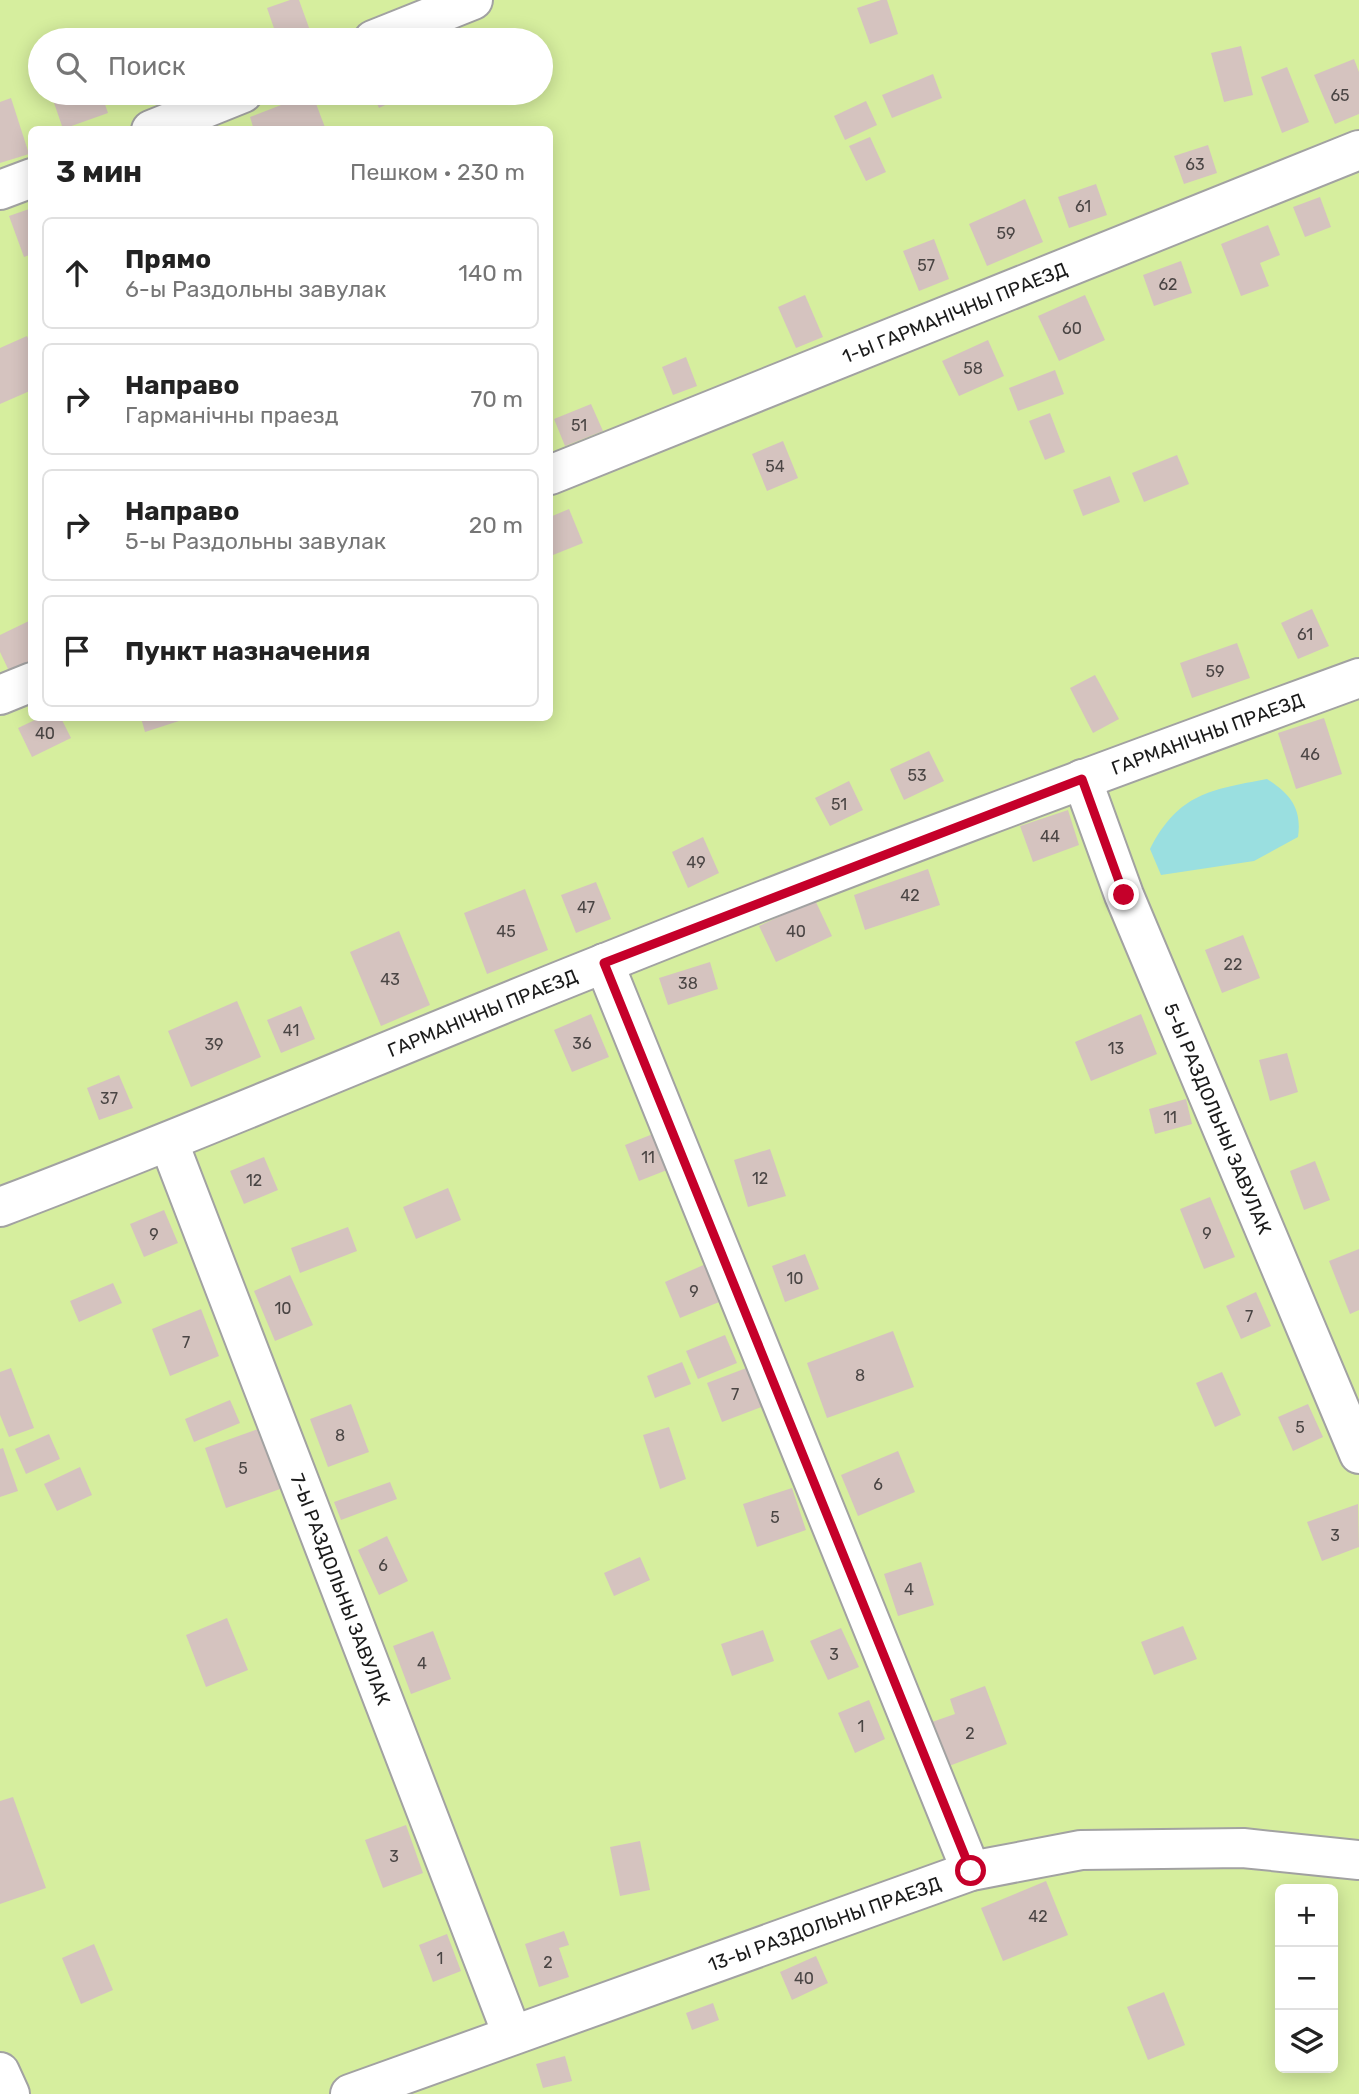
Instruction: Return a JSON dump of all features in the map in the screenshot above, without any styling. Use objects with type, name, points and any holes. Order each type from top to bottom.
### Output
[{"type":"lane","points":[[403,28],[473,0]]},
{"type":"lane","points":[[161,126],[213,105]]},
{"type":"lane","name":"1-Ы ГАРМАНІЧНЫ ПРАЕЗД","points":[[553,474],[1359,150]]},
{"type":"lane","points":[[0,190],[28,180]]},
{"type":"lane","name":"ГАРМАНІЧНЫ ПРАЕЗД","points":[[0,1207],[169,1143],[604,963],[1082,779],[1359,678]]},
{"type":"lane","points":[[0,695],[28,684]]},
{"type":"lane","name":"5-Ы РАЗДОЛЬНЫ ЗАВУЛАК","points":[[1082,779],[1124,895],[1359,1454]]},
{"type":"lane","points":[[604,963],[971,1871]]},
{"type":"lane","name":"7-Ы РАЗДОЛЬНЫ ЗАВУЛАК","points":[[169,1143],[512,2034]]},
{"type":"lane","name":"13-Ы РАЗДОЛЬНЫ ПРАЕЗД","points":[[350,2094],[971,1871],[1081,1850],[1243,1848],[1359,1860]]},
{"type":"lane","points":[[0,2072],[10,2094]]},
{"type":"green space","points":[[0,0],[1359,0],[1359,2094],[0,2094]]},
{"type":"water","points":[[1267,779],[1283,790],[1293,803],[1298,818],[1298,837],[1254,861],[1161,875],[1150,849],[1172,816],[1198,797],[1213,791]]},
{"type":"building","points":[[290,0],[299,0],[309,28],[274,28],[267,8]]},
{"type":"building","points":[[887,0],[898,34],[870,44],[857,8]]},
{"type":"building","points":[[1241,46],[1253,95],[1224,102],[1211,53]]},
{"type":"building","points":[[1354,59],[1359,72],[1359,114],[1335,124],[1314,75]]},
{"type":"building","points":[[1287,67],[1309,122],[1282,133],[1261,77]]},
{"type":"building","points":[[933,74],[942,98],[892,118],[882,95]]},
{"type":"building","points":[[11,98],[28,154],[0,163],[0,102]]},
{"type":"building","points":[[866,101],[877,125],[845,140],[834,116]]},
{"type":"building","points":[[55,105],[105,105],[108,113],[71,126],[62,126]]},
{"type":"building","points":[[281,105],[317,105],[324,126],[253,126],[250,117]]},
{"type":"building","points":[[870,137],[886,172],[866,181],[849,146]]},
{"type":"building","points":[[1208,145],[1217,173],[1184,184],[1174,156]]},
{"type":"building","points":[[1096,184],[1107,215],[1069,228],[1058,197]]},
{"type":"building","points":[[1320,197],[1331,227],[1305,237],[1293,207]]},
{"type":"building","points":[[1025,199],[1043,242],[987,266],[969,224]]},
{"type":"building","points":[[28,209],[28,256],[24,257],[9,216]]},
{"type":"building","points":[[1268,225],[1280,255],[1260,263],[1269,286],[1241,296],[1221,244]]},
{"type":"building","points":[[934,239],[949,279],[919,291],[903,251]]},
{"type":"building","points":[[1181,261],[1192,293],[1154,306],[1143,275]]},
{"type":"building","points":[[805,295],[823,337],[796,348],[778,307]]},
{"type":"building","points":[[1085,295],[1105,340],[1059,361],[1038,316]]},
{"type":"building","points":[[27,336],[28,338],[28,392],[0,404],[0,348]]},
{"type":"building","points":[[988,340],[1004,376],[959,396],[942,361]]},
{"type":"building","points":[[686,357],[697,386],[673,395],[662,367]]},
{"type":"building","points":[[1055,370],[1064,394],[1018,411],[1009,388]]},
{"type":"building","points":[[591,404],[603,431],[565,446],[554,419]]},
{"type":"building","points":[[1050,413],[1065,452],[1045,460],[1029,421]]},
{"type":"building","points":[[783,441],[798,478],[767,491],[752,454]]},
{"type":"building","points":[[1177,455],[1189,484],[1144,502],[1132,473]]},
{"type":"building","points":[[1110,476],[1120,502],[1083,516],[1073,490]]},
{"type":"building","points":[[569,509],[583,543],[553,555],[553,516]]},
{"type":"building","points":[[1312,609],[1329,646],[1298,659],[1281,623]]},
{"type":"building","points":[[28,621],[28,662],[9,671],[0,652],[0,635]]},
{"type":"building","points":[[1237,643],[1250,678],[1192,698],[1180,663]]},
{"type":"building","points":[[1095,675],[1119,719],[1093,733],[1070,688]]},
{"type":"building","points":[[1324,718],[1342,774],[1296,789],[1278,733]]},
{"type":"building","points":[[33,721],[62,721],[71,738],[32,757],[18,728]]},
{"type":"building","points":[[142,721],[179,721],[145,732]]},
{"type":"building","points":[[929,751],[944,781],[904,800],[890,769]]},
{"type":"building","points":[[849,781],[863,810],[830,826],[815,798]]},
{"type":"building","points":[[1068,810],[1079,845],[1033,862],[1020,826]]},
{"type":"building","points":[[703,837],[719,873],[688,888],[672,852]]},
{"type":"building","points":[[928,869],[940,905],[865,930],[854,895]]},
{"type":"building","points":[[596,882],[611,919],[576,933],[561,895]]},
{"type":"building","points":[[525,889],[548,950],[487,974],[464,913]]},
{"type":"building","points":[[815,900],[832,936],[776,962],[759,926]]},
{"type":"building","points":[[399,931],[430,1005],[381,1026],[350,952]]},
{"type":"building","points":[[1243,935],[1260,978],[1222,993],[1205,950]]},
{"type":"building","points":[[710,962],[718,989],[668,1005],[659,978]]},
{"type":"building","points":[[237,1001],[261,1057],[191,1087],[168,1031]]},
{"type":"building","points":[[301,1006],[315,1039],[281,1053],[267,1020]]},
{"type":"building","points":[[591,1014],[609,1057],[572,1072],[554,1030]]},
{"type":"building","points":[[1141,1014],[1157,1054],[1091,1081],[1075,1042]]},
{"type":"building","points":[[1287,1053],[1298,1092],[1270,1101],[1259,1060]]},
{"type":"building","points":[[119,1075],[133,1108],[99,1120],[87,1088]]},
{"type":"building","points":[[1186,1099],[1192,1124],[1155,1134],[1149,1109]]},
{"type":"building","points":[[658,1132],[672,1168],[639,1181],[625,1145]]},
{"type":"building","points":[[770,1149],[786,1196],[748,1207],[734,1160]]},
{"type":"building","points":[[264,1157],[278,1190],[244,1204],[230,1171]]},
{"type":"building","points":[[1315,1161],[1330,1200],[1304,1210],[1290,1171]]},
{"type":"building","points":[[448,1188],[461,1220],[416,1239],[403,1207]]},
{"type":"building","points":[[1210,1197],[1235,1257],[1204,1269],[1180,1209]]},
{"type":"building","points":[[164,1210],[178,1243],[144,1257],[130,1224]]},
{"type":"building","points":[[348,1227],[357,1251],[300,1273],[291,1248]]},
{"type":"building","points":[[1359,1249],[1359,1310],[1350,1314],[1329,1261]]},
{"type":"building","points":[[805,1254],[819,1289],[785,1302],[772,1266]]},
{"type":"building","points":[[708,1263],[724,1300],[680,1318],[665,1282]]},
{"type":"building","points":[[290,1275],[313,1325],[275,1341],[254,1291]]},
{"type":"building","points":[[113,1283],[122,1303],[79,1322],[70,1301]]},
{"type":"building","points":[[1256,1292],[1271,1326],[1241,1339],[1226,1306]]},
{"type":"building","points":[[201,1309],[219,1356],[170,1376],[152,1329]]},
{"type":"building","points":[[893,1331],[914,1387],[827,1418],[807,1363]]},
{"type":"building","points":[[725,1335],[737,1363],[698,1379],[686,1351]]},
{"type":"building","points":[[682,1362],[691,1384],[655,1398],[647,1376]]},
{"type":"building","points":[[749,1367],[764,1406],[722,1422],[707,1383]]},
{"type":"building","points":[[11,1368],[34,1428],[9,1437],[0,1415],[0,1372]]},
{"type":"building","points":[[1222,1372],[1241,1415],[1215,1427],[1196,1383]]},
{"type":"building","points":[[230,1400],[240,1423],[194,1442],[185,1419]]},
{"type":"building","points":[[351,1404],[369,1452],[328,1467],[310,1419]]},
{"type":"building","points":[[1308,1404],[1323,1437],[1293,1451],[1278,1417]]},
{"type":"building","points":[[669,1427],[686,1479],[660,1489],[643,1435]]},
{"type":"building","points":[[261,1428],[283,1488],[226,1508],[205,1448]]},
{"type":"building","points":[[49,1434],[60,1459],[26,1474],[15,1449]]},
{"type":"building","points":[[3,1448],[18,1491],[0,1497],[0,1449]]},
{"type":"building","points":[[898,1451],[915,1492],[858,1516],[841,1475]]},
{"type":"building","points":[[80,1467],[92,1495],[57,1511],[44,1484]]},
{"type":"building","points":[[390,1482],[397,1499],[341,1520],[334,1502]]},
{"type":"building","points":[[792,1488],[806,1530],[757,1547],[743,1504]]},
{"type":"building","points":[[1358,1504],[1359,1547],[1322,1561],[1307,1522]]},
{"type":"building","points":[[387,1536],[408,1581],[379,1595],[358,1550]]},
{"type":"building","points":[[640,1557],[650,1580],[614,1596],[604,1573]]},
{"type":"building","points":[[921,1562],[934,1605],[898,1616],[884,1574]]},
{"type":"building","points":[[227,1618],[248,1670],[206,1687],[186,1635]]},
{"type":"building","points":[[1183,1626],[1197,1659],[1154,1675],[1141,1642]]},
{"type":"building","points":[[841,1628],[859,1667],[828,1680],[810,1641]]},
{"type":"building","points":[[763,1630],[774,1661],[732,1676],[721,1644]]},
{"type":"building","points":[[433,1631],[451,1679],[411,1694],[393,1646]]},
{"type":"building","points":[[985,1686],[1007,1744],[949,1766],[932,1722],[955,1714],[950,1699]]},
{"type":"building","points":[[869,1700],[885,1739],[855,1753],[838,1713]]},
{"type":"building","points":[[13,1797],[46,1888],[0,1904],[0,1801]]},
{"type":"building","points":[[406,1825],[423,1873],[383,1888],[365,1840]]},
{"type":"building","points":[[640,1841],[650,1890],[620,1896],[610,1847]]},
{"type":"building","points":[[1046,1881],[1068,1935],[1003,1961],[981,1908]]},
{"type":"building","points":[[564,1931],[569,1945],[559,1948],[569,1977],[539,1987],[525,1944]]},
{"type":"building","points":[[447,1934],[461,1971],[433,1982],[419,1945]]},
{"type":"building","points":[[94,1944],[113,1990],[81,2004],[62,1958]]},
{"type":"building","points":[[816,1956],[828,1983],[792,2000],[780,1972]]},
{"type":"building","points":[[1164,1992],[1185,2045],[1148,2060],[1127,2007]]},
{"type":"building","points":[[713,2003],[719,2020],[692,2030],[686,2013]]},
{"type":"building","points":[[565,2056],[572,2081],[543,2088],[536,2064]]},
{"type":"route","points":[[971,1871],[604,963],[1082,779],[1124,895]]}]
